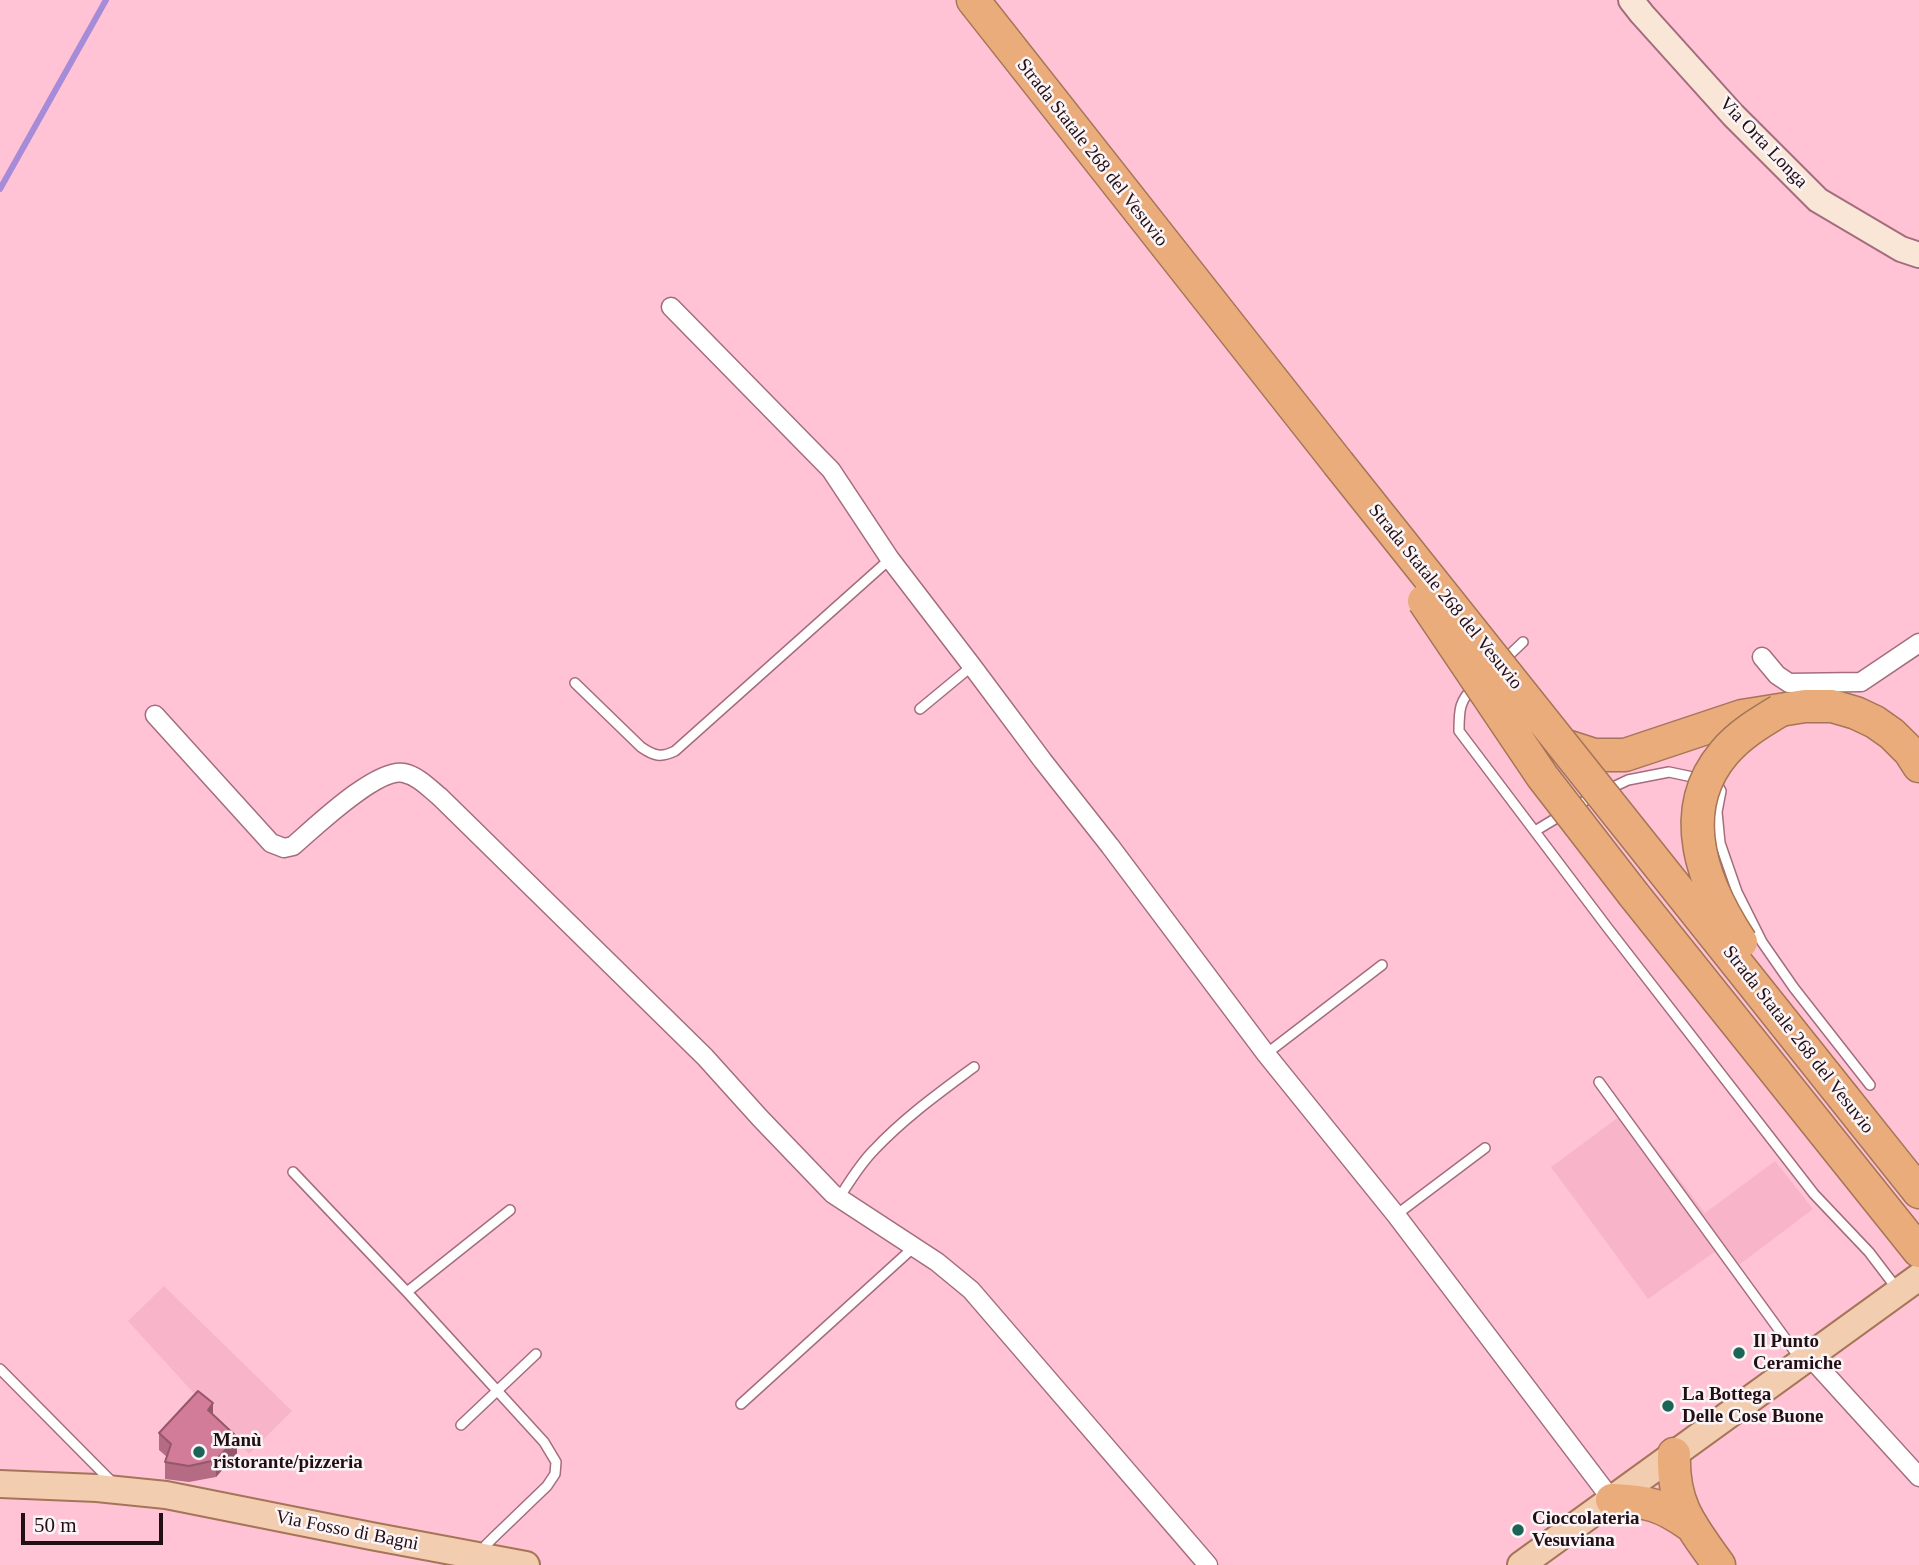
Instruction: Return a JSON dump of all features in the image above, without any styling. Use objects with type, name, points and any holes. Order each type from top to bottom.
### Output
[{"type":"highway","name":"Strada Statale 268 del Vesuvio","points":[[973,0],[1563,745],[1857,1091],[1919,1192]]},
{"type":"highway","points":[[1338,463],[1375,528],[1542,776],[1919,1251]]},
{"type":"highway","points":[[1563,745],[1594,755],[1625,755],[1742,716],[1805,706],[1832,706],[1875,722],[1892,734],[1910,752],[1919,766]]},
{"type":"highway","points":[[1779,710],[1744,734],[1724,753],[1710,774],[1701,796],[1697,820],[1698,842],[1714,896],[1727,920],[1807,1033],[1857,1091]]},
{"type":"highway","points":[[1674,1454],[1676,1490],[1690,1525],[1719,1565]]},
{"type":"highway","points":[[1612,1500],[1654,1504],[1690,1525]]},
{"type":"main road","points":[[1521,1565],[1909,1284]]},
{"type":"main road","name":"Via Fosso di Bagni","points":[[0,1484],[166,1495],[526,1565]]},
{"type":"street","name":"Via Orta Longa","points":[[1632,0],[1733,115],[1818,200],[1901,249],[1919,255]]},
{"type":"street","points":[[671,307],[831,470],[890,559],[1042,761],[1110,846],[1266,1054],[1396,1215],[1612,1500]]},
{"type":"street","points":[[1762,657],[1777,675],[1790,683],[1861,682],[1919,643]]},
{"type":"street","points":[[155,715],[271,843],[284,848],[293,846],[381,776],[402,772],[416,778],[440,797],[705,1056],[810,1171],[839,1198],[937,1262],[971,1290],[1208,1565]]},
{"type":"street","points":[[1806,1359],[1919,1477]]},
{"type":"lane","points":[[575,682],[641,747],[652,755],[663,757],[675,751],[890,559]]},
{"type":"lane","points":[[1494,668],[1523,642]]},
{"type":"lane","points":[[920,709],[972,666]]},
{"type":"lane","points":[[1485,677],[1466,694],[1459,710],[1459,731],[1814,1194],[1869,1252],[1909,1284]]},
{"type":"lane","points":[[1535,831],[1588,799],[1628,780],[1669,772],[1716,782],[1721,791],[1717,812],[1720,843],[1744,905],[1762,942],[1794,988],[1857,1091]]},
{"type":"lane","points":[[1266,1054],[1382,965]]},
{"type":"lane","points":[[839,1198],[862,1164],[891,1132],[974,1068]]},
{"type":"lane","points":[[1599,1082],[1806,1359]]},
{"type":"lane","points":[[1396,1215],[1485,1148]]},
{"type":"lane","points":[[293,1172],[544,1442],[556,1462],[555,1474],[547,1486],[494,1536],[481,1557]]},
{"type":"lane","points":[[407,1292],[510,1210]]},
{"type":"lane","points":[[741,1404],[914,1247]]},
{"type":"lane","points":[[461,1425],[536,1354]]},
{"type":"lane","points":[[0,1369],[120,1490]]},
{"type":"shaded area","points":[[1627,1111],[1705,1213],[1775,1161],[1813,1209],[1731,1271],[1716,1251],[1648,1299],[1551,1167]]},
{"type":"shaded area","points":[[164,1286],[292,1411],[249,1454],[128,1321]]},
{"type":"building","points":[[198,1391],[213,1403],[208,1410],[237,1437],[216,1460],[189,1466],[165,1462],[171,1444],[159,1433]]},
{"type":"waterway","points":[[0,189],[106,0]]},
{"type":"place","name":"Il Punto Ceramiche","points":[[1739,1353]]},
{"type":"place","name":"La Bottega Delle Cose Buone","points":[[1668,1406]]},
{"type":"place","name":"Manù ristorante/pizzeria","points":[[199,1452]]},
{"type":"place","name":"Cioccolateria Vesuviana","points":[[1518,1530]]}]
